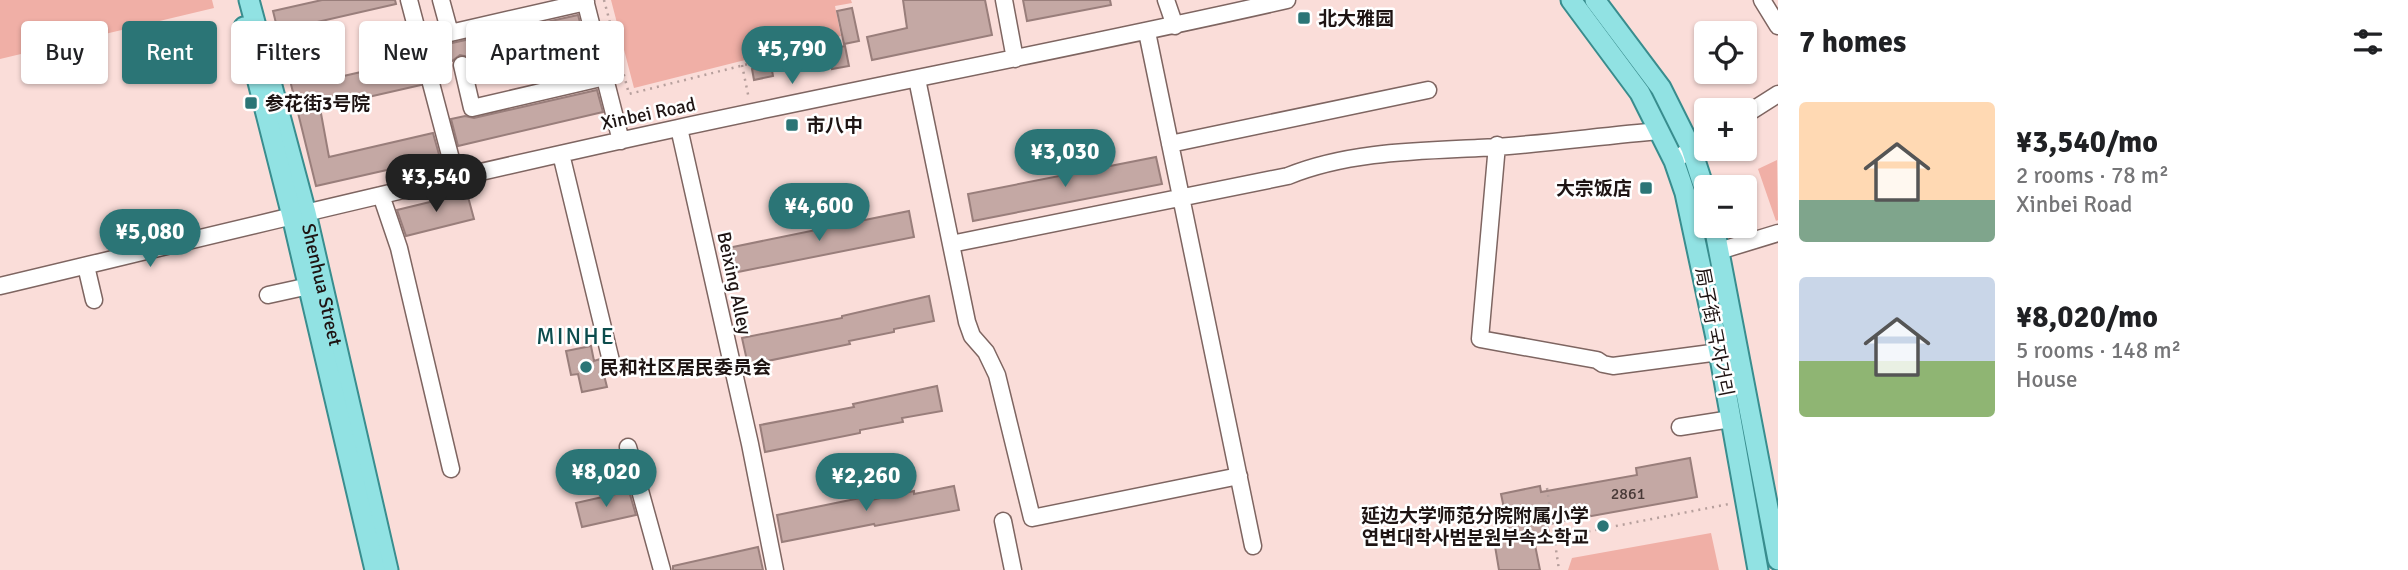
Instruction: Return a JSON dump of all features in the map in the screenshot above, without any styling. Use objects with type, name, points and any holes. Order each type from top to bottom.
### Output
[{"type":"main road","name":"Shenhua Street","points":[[238,0],[299,214],[309,286],[374,570]]},
{"type":"main road","name":"Shenhua Street","points":[[249,0],[299,214],[388,570]]},
{"type":"main road","name":"局子街 국자거리","points":[[1571,0],[1640,93],[1674,161],[1697,241],[1758,570]]},
{"type":"main road","points":[[1595,0],[1694,137]]},
{"type":"main road","name":"局子街 국자거리","points":[[1716,238],[1778,560]]},
{"type":"street","points":[[409,0],[456,178]]},
{"type":"street","points":[[441,0],[450,33],[585,1],[590,21]]},
{"type":"street","points":[[1004,0],[1015,59]]},
{"type":"street","points":[[1166,0],[1175,26]]},
{"type":"street","name":"Xinbei Road","points":[[0,286],[561,154],[1147,32],[1287,0]]},
{"type":"street","points":[[1762,0],[1778,26]]},
{"type":"street","points":[[1147,32],[1253,546]]},
{"type":"street","points":[[462,65],[466,82]]},
{"type":"street","points":[[917,79],[967,322],[972,336],[986,352],[997,375],[1032,518],[1239,476]]},
{"type":"street","points":[[466,84],[472,108],[575,84]]},
{"type":"street","points":[[607,84],[621,141]]},
{"type":"street","points":[[1170,144],[1428,90]]},
{"type":"street","points":[[1757,107],[1778,94]]},
{"type":"street","name":"Beixing Alley","points":[[680,128],[775,570]]},
{"type":"street","points":[[951,243],[1181,199],[1396,152],[1660,131]]},
{"type":"street","points":[[1497,145],[1480,339],[1597,360],[1613,366],[1719,352]]},
{"type":"street","points":[[1674,161],[1694,147]]},
{"type":"street","points":[[561,154],[612,365]]},
{"type":"street","points":[[381,195],[399,248],[451,469]]},
{"type":"street","points":[[1719,250],[1778,233]]},
{"type":"street","points":[[86,265],[94,300]]},
{"type":"street","points":[[268,296],[309,286]]},
{"type":"street","points":[[1680,427],[1731,419]]},
{"type":"street","points":[[628,447],[662,570]]},
{"type":"street","points":[[1003,521],[1013,570]]},
{"type":"path","points":[[604,0],[629,94],[816,47]]},
{"type":"path","points":[[743,65],[753,113]]},
{"type":"path","points":[[1547,488],[1559,570]]},
{"type":"path","points":[[1554,538],[1746,501]]},
{"type":"shaded area","points":[[0,0],[212,0],[214,8],[159,21],[122,21],[122,30],[108,33],[108,21],[21,21],[21,54],[0,59]]},
{"type":"shaded area","points":[[611,0],[851,0],[852,3],[835,6],[841,36],[634,88],[624,50],[624,21],[616,21]]},
{"type":"shaded area","points":[[1777,160],[1778,220],[1776,221],[1758,169]]},
{"type":"shaded area","points":[[1711,533],[1719,570],[1568,570],[1572,558]]},
{"type":"building","points":[[322,0],[395,0],[396,4],[322,21],[275,21],[273,11]]},
{"type":"building","points":[[903,0],[985,0],[992,35],[872,60],[867,37],[907,28]]},
{"type":"building","points":[[1023,0],[1110,0],[1111,5],[1027,21]]},
{"type":"building","points":[[852,8],[859,41],[844,44],[837,11]]},
{"type":"building","points":[[578,15],[580,21],[551,21]]},
{"type":"building","points":[[466,40],[466,56],[460,55],[452,61],[452,43]]},
{"type":"building","points":[[845,46],[849,66],[832,69],[828,50]]},
{"type":"building","points":[[771,65],[773,76],[754,80],[752,69]]},
{"type":"building","points":[[359,72],[359,84],[421,84],[320,108],[329,157],[433,133],[440,158],[316,186],[291,84],[345,84],[345,76]]},
{"type":"building","points":[[597,90],[603,112],[458,146],[451,119],[465,116],[474,118]]},
{"type":"building","points":[[1156,157],[1162,184],[973,221],[968,194]]},
{"type":"building","points":[[467,193],[474,219],[406,236],[397,210]]},
{"type":"building","points":[[909,211],[914,237],[728,274],[723,249]]},
{"type":"building","points":[[929,296],[934,321],[849,341],[850,344],[748,365],[742,338],[842,318]]},
{"type":"building","name":"民和社区居民委员会","points":[[591,346],[594,361],[600,359],[607,387],[582,392],[578,374],[571,375],[566,351]]},
{"type":"building","points":[[937,386],[942,411],[902,418],[903,422],[860,430],[860,433],[765,452],[760,425],[854,407],[853,404]]},
{"type":"building","points":[[1690,458],[1697,497],[1547,524],[1550,537],[1534,540],[1540,570],[1499,570],[1494,540],[1510,537],[1501,494],[1540,486],[1541,492],[1637,475],[1636,468]]},
{"type":"building","points":[[954,486],[959,510],[782,542],[777,515],[870,496],[871,500]]},
{"type":"building","points":[[629,491],[636,515],[582,527],[576,503]]},
{"type":"building","points":[[758,547],[763,570],[673,570],[673,566]]},
{"type":"place","name":"北大雅园","points":[[1304,18]]},
{"type":"place","name":"参花街3号院","points":[[251,103]]},
{"type":"place","name":"市八中","points":[[792,125]]},
{"type":"place","name":"大宗饭店","points":[[1646,188]]},
{"type":"place","name":"民和社区居民委员会","points":[[586,367]]},
{"type":"place","name":"延边大学师范分院附属小学 연변대학사범분원부속소학교","points":[[1603,526]]},
{"type":"district","name":"MINHE","points":[[576,336]]}]
